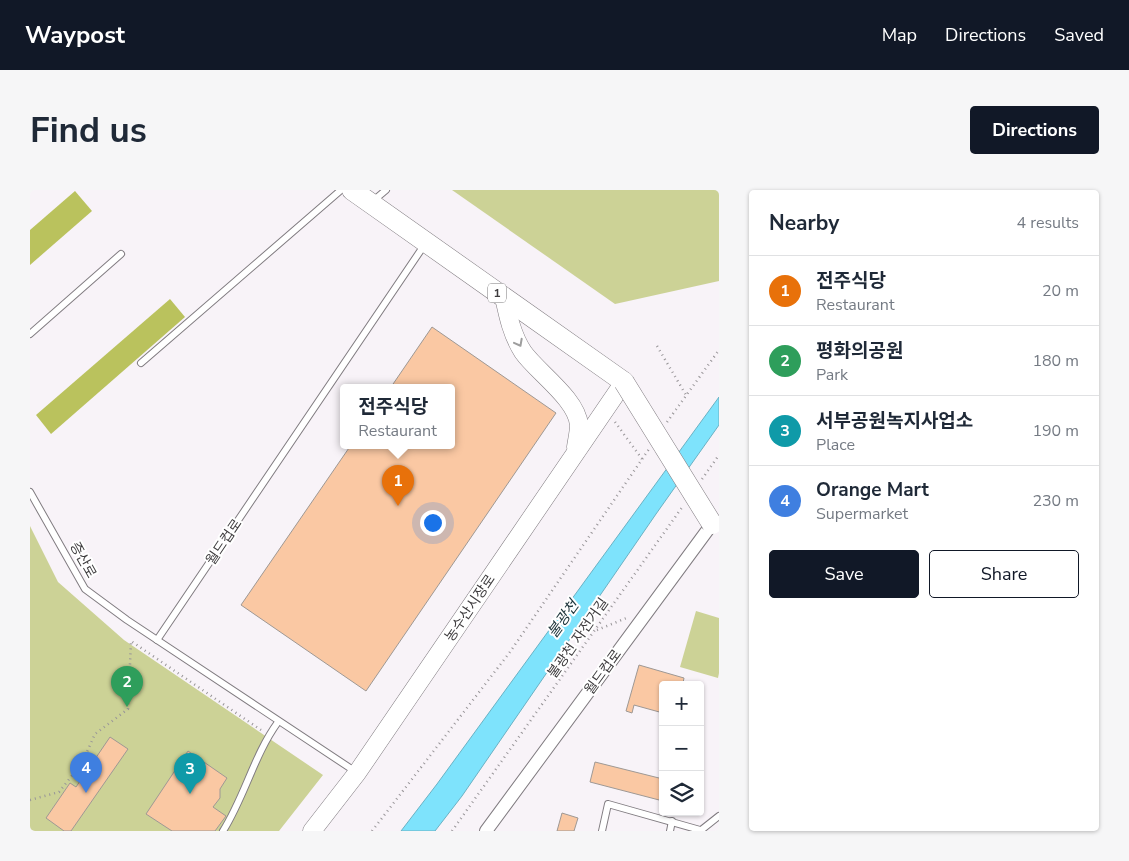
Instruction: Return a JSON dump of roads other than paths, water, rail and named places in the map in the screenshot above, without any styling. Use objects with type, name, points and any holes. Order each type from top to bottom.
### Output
[{"type":"main road","name":"1","points":[[352,190],[624,382]]},
{"type":"main road","points":[[504,297],[512,331],[523,352],[554,384],[578,417],[579,426],[574,454]]},
{"type":"main road","points":[[624,382],[716,529]]},
{"type":"main road","name":"농수산시장로","points":[[312,831],[358,773],[624,382]]},
{"type":"street","name":"월드컵로","points":[[486,831],[651,607],[716,529]]},
{"type":"lane","points":[[141,363],[340,190]]},
{"type":"lane","points":[[371,204],[386,190]]},
{"type":"lane","name":"월드컵로","points":[[156,640],[426,243]]},
{"type":"lane","points":[[30,334],[122,254]]},
{"type":"lane","name":"증산로","points":[[30,492],[85,589],[156,640]]},
{"type":"lane","points":[[156,640],[358,773]]},
{"type":"lane","points":[[223,831],[234,813],[258,755],[278,722]]},
{"type":"lane","points":[[602,831],[608,804],[700,830],[719,816]]},
{"type":"lane","points":[[670,831],[672,821]]},
{"type":"water","name":"불광천","points":[[719,397],[719,425],[462,796],[435,831],[401,831],[437,784]]},
{"type":"place","name":"전주식당","points":[[398,506]]},
{"type":"place","name":"평화의공원","points":[[127,707]]},
{"type":"place","name":"Orange Mart","points":[[86,793]]},
{"type":"place","name":"서부공원녹지사업소","points":[[190,794]]}]
